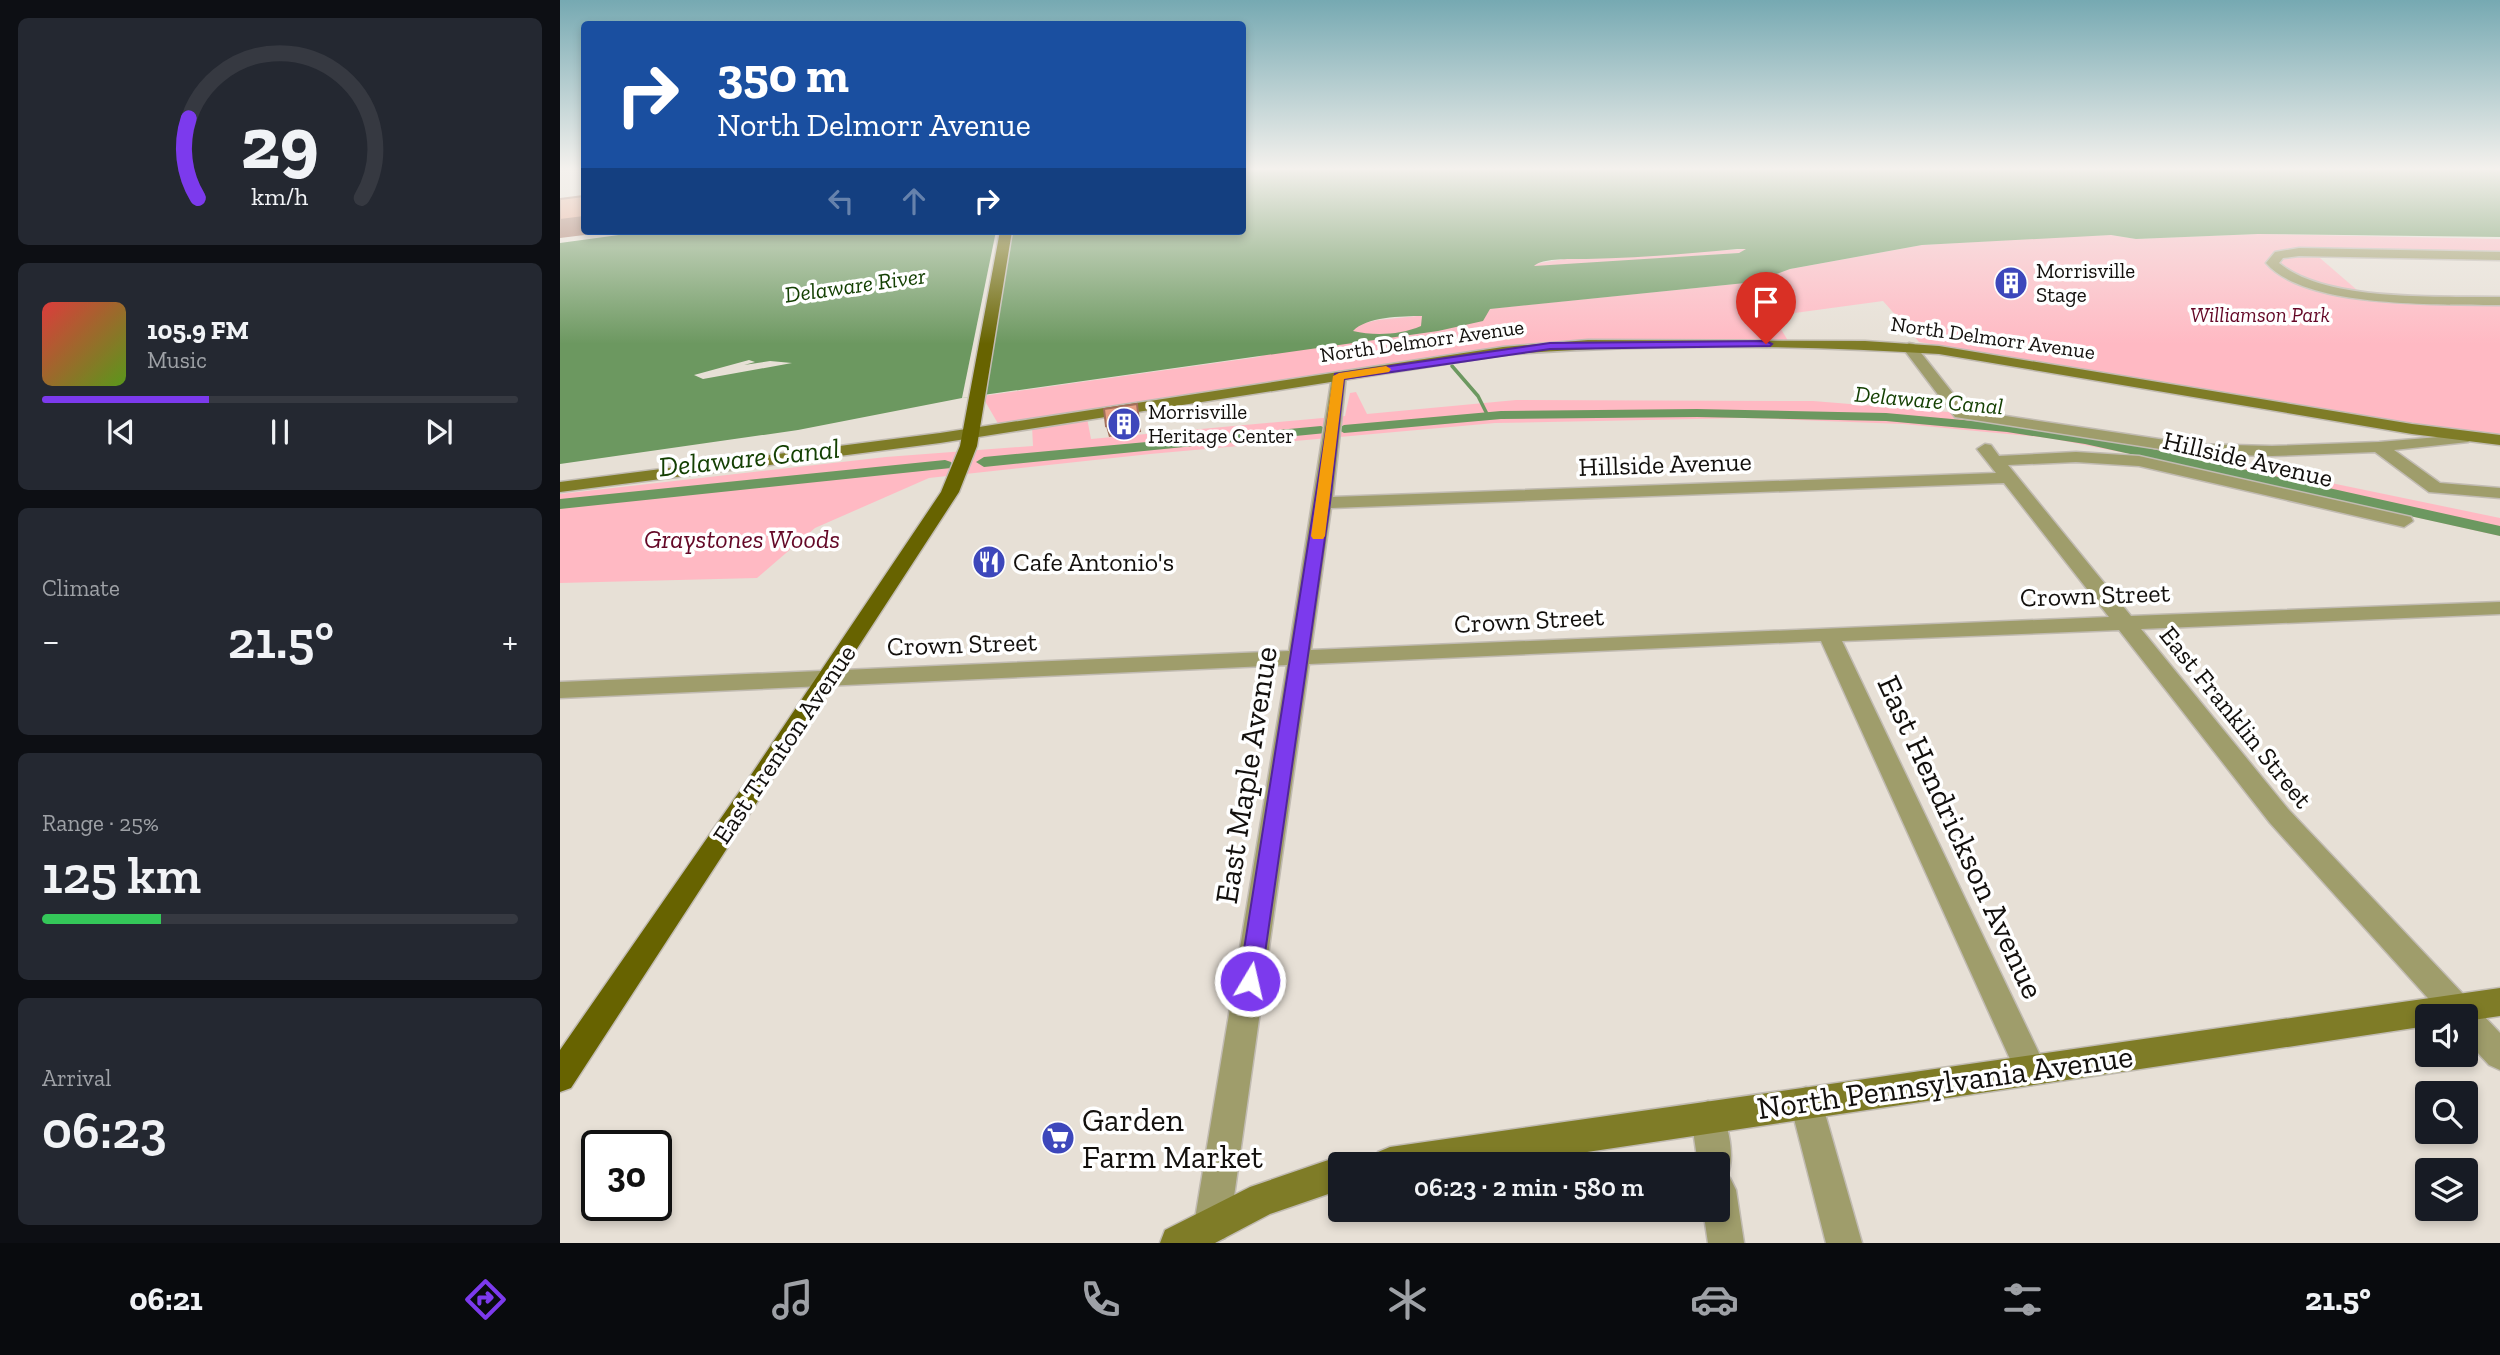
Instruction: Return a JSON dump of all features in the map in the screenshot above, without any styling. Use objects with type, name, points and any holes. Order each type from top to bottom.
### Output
[{"type":"main road","name":"East Trenton Avenue","points":[[560,1077],[830,678],[957,480],[970,440],[1005,235]]},
{"type":"main road","name":"North Delmorr Avenue","points":[[560,487],[970,440],[1339,376],[1519,349],[1579,344],[1909,347],[2500,440]]},
{"type":"main road","name":"North Pennsylvania Avenue","points":[[2478,1009],[2500,1002]]},
{"type":"main road","name":"North Pennsylvania Avenue","points":[[1471,1152],[2031,1070],[2415,1020]]},
{"type":"main road","points":[[1178,1243],[1262,1199],[1328,1177]]},
{"type":"street","points":[[2500,256],[2299,252],[2276,257],[2272,263],[2280,271],[2330,289],[2381,298],[2500,300]]},
{"type":"street","name":"Hillside Avenue","points":[[1909,347],[1961,414],[2192,449],[2272,452],[2379,447],[2468,436]]},
{"type":"street","name":"East Maple Avenue","points":[[1212,1224],[1300,658],[1339,376]]},
{"type":"street","points":[[2379,447],[2435,488],[2500,493]]},
{"type":"street","name":"Hillside Avenue","points":[[1323,503],[2076,457],[2139,461],[2404,521]]},
{"type":"street","name":"East Franklin Street","points":[[1996,463],[2279,816],[2453,1004]]},
{"type":"street","name":"Crown Street","points":[[560,690],[1828,634],[2500,608]]},
{"type":"street","name":"East Hendrickson Avenue","points":[[1828,634],[2031,1070]]},
{"type":"street","name":"East Franklin Street","points":[[2478,1031],[2500,1055]]},
{"type":"street","points":[[1806,1102],[1844,1243]]},
{"type":"street","points":[[1708,1117],[1713,1152]]},
{"type":"street","points":[[1723,1222],[1726,1243]]},
{"type":"green space","name":"Williamson Park","points":[[2258,234],[2500,239],[2500,255],[2313,252],[2364,296],[2500,301],[2500,438],[1919,342],[1906,327],[1898,327],[1900,320],[1883,301],[1773,316],[1790,344],[1594,344],[1458,358],[1000,427],[982,396],[1258,357],[1334,330],[1378,320],[1755,282],[1790,269],[1922,245],[2076,236],[2111,235],[2136,239]]},
{"type":"green space","points":[[1748,249],[1739,253],[1534,267],[1534,264],[1570,258]]},
{"type":"green space","name":"Graystones Woods","points":[[1356,392],[1367,414],[1516,400],[1813,401],[1986,415],[2123,436],[2500,518],[2500,536],[2161,460],[2049,438],[1903,424],[1744,418],[1495,423],[1150,454],[929,478],[815,528],[757,578],[560,583],[560,494],[886,457],[1033,446],[1032,426],[1087,418],[1091,439],[1345,416],[1350,393]]},
{"type":"water","name":"Delaware River","points":[[1246,228],[2500,228],[2500,237],[2258,234],[2136,239],[2111,235],[1922,245],[1790,269],[1755,282],[1490,309],[1483,321],[1438,331],[962,398],[798,430],[560,464],[560,243],[619,235],[1246,235]],"holes":[[[1746,249],[1739,253],[1534,266],[1558,260]],[[1422,316],[1421,326],[1396,333],[1370,334],[1353,331],[1375,320]],[[749,360],[755,362],[744,365],[770,361],[792,363],[703,379],[694,375]]]},
{"type":"pier","points":[[995,235],[1009,235],[982,396],[962,398]]},
{"type":"building","points":[[1137,404],[1139,421],[1106,426],[1104,409]]},
{"type":"waterway","points":[[1452,366],[1478,396],[1488,416]]},
{"type":"waterway","name":"Delaware Canal","points":[[1344,429],[1501,415],[1697,413],[1886,417],[2007,428],[2085,439],[2500,531]]},
{"type":"waterway","name":"Delaware Canal","points":[[984,462],[1321,430]]},
{"type":"waterway","name":"Delaware Canal","points":[[560,504],[945,465]]},
{"type":"slow traffic","points":[[1318,536],[1339,376],[1386,369]]},
{"type":"place","name":"Morrisville Stage","points":[[2011,283]]},
{"type":"place","name":"Morrisville Heritage Center","points":[[1124,424]]},
{"type":"place","name":"Cafe Antonio's","points":[[989,562]]},
{"type":"place","name":"Garden Farm Market","points":[[1058,1138]]},
{"type":"route","points":[[1250,981],[1323,503],[1339,376],[1550,346],[1766,344]]}]
